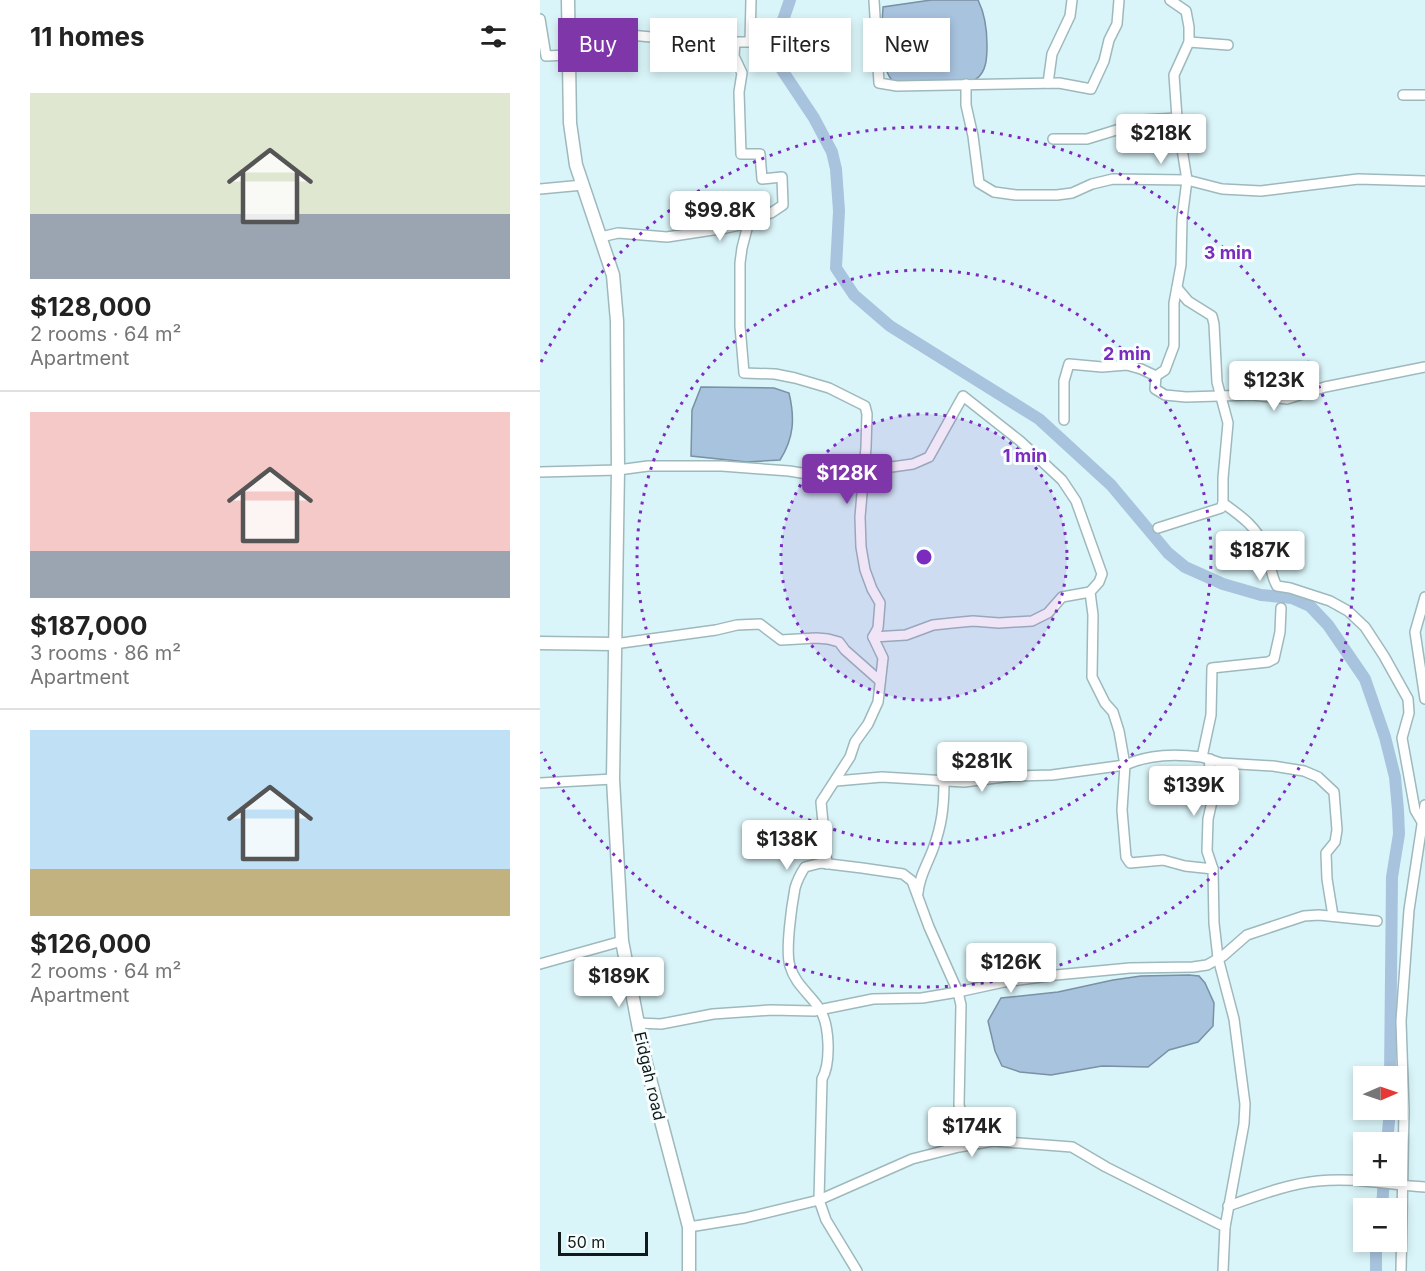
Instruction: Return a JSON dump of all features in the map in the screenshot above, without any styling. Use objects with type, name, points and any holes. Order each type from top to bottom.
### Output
[{"type":"street","name":"Eidgah road","points":[[568,0],[568,18]]},
{"type":"street","points":[[751,0],[751,18]]},
{"type":"street","points":[[874,0],[879,83],[897,86],[1059,83],[1091,89],[1117,24],[1119,0]]},
{"type":"street","points":[[1048,83],[1052,54],[1070,16],[1072,0]]},
{"type":"street","points":[[1156,376],[1165,370],[1174,346],[1174,303],[1181,271],[1182,219],[1187,180],[1177,118],[1174,75],[1189,42],[1189,27],[1186,11],[1170,0]]},
{"type":"street","points":[[540,19],[546,56],[558,53]]},
{"type":"street","points":[[1189,42],[1228,45]]},
{"type":"street","points":[[601,237],[631,233],[647,237],[673,237],[726,228],[749,221],[759,215],[771,213],[783,205],[782,177],[762,179],[760,154],[741,154],[739,92],[742,73],[737,62]]},
{"type":"street","name":"Eidgah road","points":[[569,72],[570,123],[576,165],[613,275],[617,321],[618,470],[613,780],[622,941],[645,1060],[689,1227],[689,1271]]},
{"type":"street","points":[[966,84],[966,105],[973,136],[979,183],[994,192],[1016,195],[1072,194],[1092,184],[1113,179],[1187,180],[1222,189],[1261,191],[1358,179],[1425,182]]},
{"type":"street","points":[[1404,95],[1425,95]]},
{"type":"street","points":[[1053,139],[1087,139],[1143,120],[1177,118]]},
{"type":"street","points":[[540,189],[583,185]]},
{"type":"street","points":[[749,221],[740,263],[740,351],[744,373],[775,374],[795,378],[829,388],[865,406],[867,414],[860,511],[861,547],[865,570],[880,603],[878,628],[873,637]]},
{"type":"street","points":[[1158,528],[1221,508],[1223,503],[1228,430],[1217,382],[1212,316],[1188,302],[1177,288]]},
{"type":"street","points":[[1064,420],[1064,381],[1069,364],[1102,367],[1128,365],[1156,376]]},
{"type":"street","points":[[1156,376],[1155,389],[1165,395],[1186,397],[1252,395],[1287,399],[1325,387],[1425,367]]},
{"type":"street","points":[[540,472],[618,470],[648,466],[722,466],[850,477],[863,471],[913,464],[929,457],[963,396],[1020,441],[1062,480],[1076,501],[1102,574],[1100,582],[1090,592],[1062,597],[1048,613],[1032,621],[952,623],[933,625],[906,635],[873,637]]},
{"type":"street","points":[[1223,503],[1255,529],[1266,549],[1277,586],[1330,601],[1348,611],[1365,627],[1384,656],[1408,699],[1409,713],[1402,738],[1414,810],[1422,822]]},
{"type":"street","points":[[1090,592],[1093,615],[1092,677],[1105,703],[1113,712],[1125,765],[1122,810],[1126,857],[1130,862],[1163,860],[1185,866],[1213,869]]},
{"type":"street","points":[[1425,597],[1415,632],[1425,699]]},
{"type":"street","points":[[1223,1271],[1225,1227],[1244,1124],[1245,1104],[1234,1019],[1218,958],[1214,923],[1213,869],[1207,851],[1208,819],[1213,797],[1206,758],[1211,715],[1212,668],[1268,662],[1274,659],[1280,632],[1281,608]]},
{"type":"street","points":[[540,643],[614,644],[737,625],[760,624],[781,640],[822,638],[839,642],[880,681]]},
{"type":"street","points":[[827,864],[821,802],[850,757],[855,742],[868,724],[878,702],[884,658],[873,637]]},
{"type":"street","points":[[836,781],[882,777],[964,782],[1012,776],[1052,775],[1125,765],[1142,757],[1167,754],[1206,758],[1221,763],[1273,766],[1304,771],[1318,777],[1334,792],[1337,830],[1335,842],[1326,853],[1327,879],[1333,916]]},
{"type":"street","points":[[540,783],[613,780]]},
{"type":"street","points":[[918,894],[919,881],[939,832],[944,810],[944,781]]},
{"type":"street","points":[[1403,1132],[1401,1021],[1409,910],[1425,805]]},
{"type":"street","points":[[857,1271],[826,1220],[819,1200],[822,1079],[826,1071],[827,1040],[820,1009],[798,984],[789,966],[788,947],[795,886],[804,867],[827,864],[903,874],[912,881],[961,1005],[959,1105],[961,1112],[972,1131],[993,1142]]},
{"type":"street","points":[[638,1023],[661,1024],[713,1014],[820,1009],[866,1000],[922,998],[958,993],[1004,982],[1056,975],[1130,968],[1193,967],[1207,965],[1247,935],[1304,916],[1333,916],[1377,921]]},
{"type":"street","points":[[540,964],[622,941]]},
{"type":"street","points":[[689,1227],[745,1218],[819,1200],[912,1159],[959,1146],[993,1142],[1072,1147],[1106,1167],[1225,1227]]},
{"type":"street","points":[[1228,1206],[1283,1188],[1318,1181],[1353,1180]]},
{"type":"street","points":[[1400,1186],[1401,1271]]},
{"type":"street","points":[[1407,1186],[1425,1187]]},
{"type":"water","points":[[931,0],[978,0],[987,33],[986,59],[980,76],[970,81],[949,84],[894,83],[887,72],[950,72],[950,18],[882,18],[883,7]]},
{"type":"water","points":[[701,387],[774,388],[789,393],[792,411],[791,436],[780,460],[747,462],[691,456],[692,410]]},
{"type":"water","points":[[1141,976],[1199,976],[1205,983],[1214,1003],[1213,1026],[1198,1042],[1169,1050],[1148,1067],[1102,1066],[1051,1075],[1020,1072],[1002,1066],[995,1051],[988,1021],[1001,998],[1058,992]]},
{"type":"waterway","points":[[790,0],[782,23],[779,48],[782,70],[814,118],[832,152],[836,169],[839,211],[836,268],[854,295],[890,326],[1039,419],[1111,485],[1168,553],[1185,567],[1223,584],[1261,595],[1292,598],[1310,606],[1328,625],[1365,679],[1385,737],[1395,777],[1398,810],[1399,834],[1392,877],[1390,1066]]},
{"type":"waterway","points":[[1388,1132],[1389,1120]]},
{"type":"waterway","points":[[1383,1186],[1383,1198]]},
{"type":"waterway","points":[[1376,1252],[1376,1271]]}]
